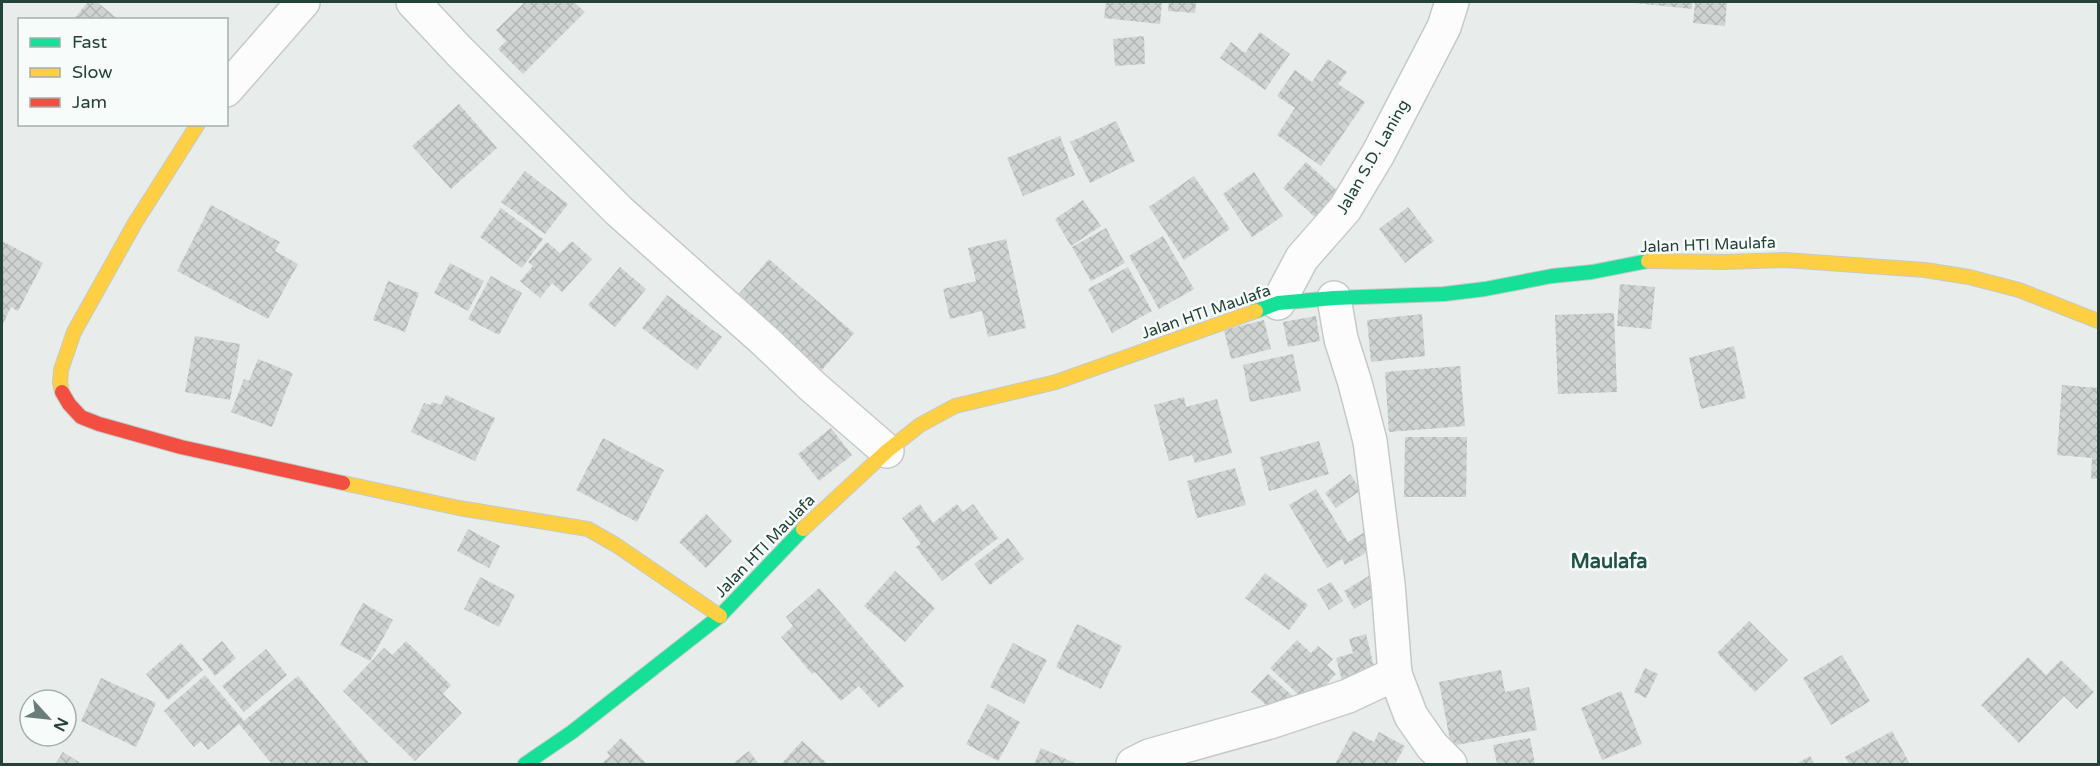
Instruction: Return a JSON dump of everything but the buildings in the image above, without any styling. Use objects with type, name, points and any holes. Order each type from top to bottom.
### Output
[{"type":"street","points":[[228,88],[303,2]]},
{"type":"street","points":[[413,2],[619,212],[887,451]]},
{"type":"street","name":"Jalan S.D. Laning","points":[[1278,303],[1302,258],[1345,209],[1378,154],[1444,27],[1452,2]]},
{"type":"street","points":[[197,126],[135,223],[74,332],[61,370],[60,383],[69,404],[81,417],[181,447],[239,460],[459,508],[588,529],[616,545],[720,616]]},
{"type":"street","name":"Jalan HTI Maulafa","points":[[525,765],[572,732],[720,616],[789,542],[887,451],[920,425],[955,406],[1056,382],[1278,303],[1334,298],[1454,293],[1552,276],[1592,272],[1647,261],[1785,260],[1925,270],[1969,277],[2019,290],[2098,321]]},
{"type":"street","points":[[1334,298],[1341,339],[1370,441],[1388,584],[1395,674],[1411,716],[1432,746],[1450,765]]},
{"type":"street","points":[[1133,765],[1149,756],[1270,722],[1348,696],[1395,674]]},
{"type":"traffic: fast","points":[[1256,311],[1278,303],[1334,298],[1444,294],[1485,289],[1648,261]]},
{"type":"traffic: fast","points":[[525,764],[572,732],[720,616],[803,529]]},
{"type":"traffic: slow","points":[[62,392],[61,370],[74,332],[135,223],[197,126]]},
{"type":"traffic: slow","points":[[1648,261],[1785,260],[1925,270],[1969,277],[2019,290],[2098,321]]},
{"type":"traffic: slow","points":[[803,529],[887,451],[920,425],[955,406],[1056,382],[1256,311]]},
{"type":"traffic: slow","points":[[343,483],[459,508],[588,529],[616,545],[720,616]]},
{"type":"traffic: jam","points":[[62,392],[81,417],[99,424],[181,447],[343,483]]},
{"type":"district","name":"Maulafa","points":[[1609,562]]}]
